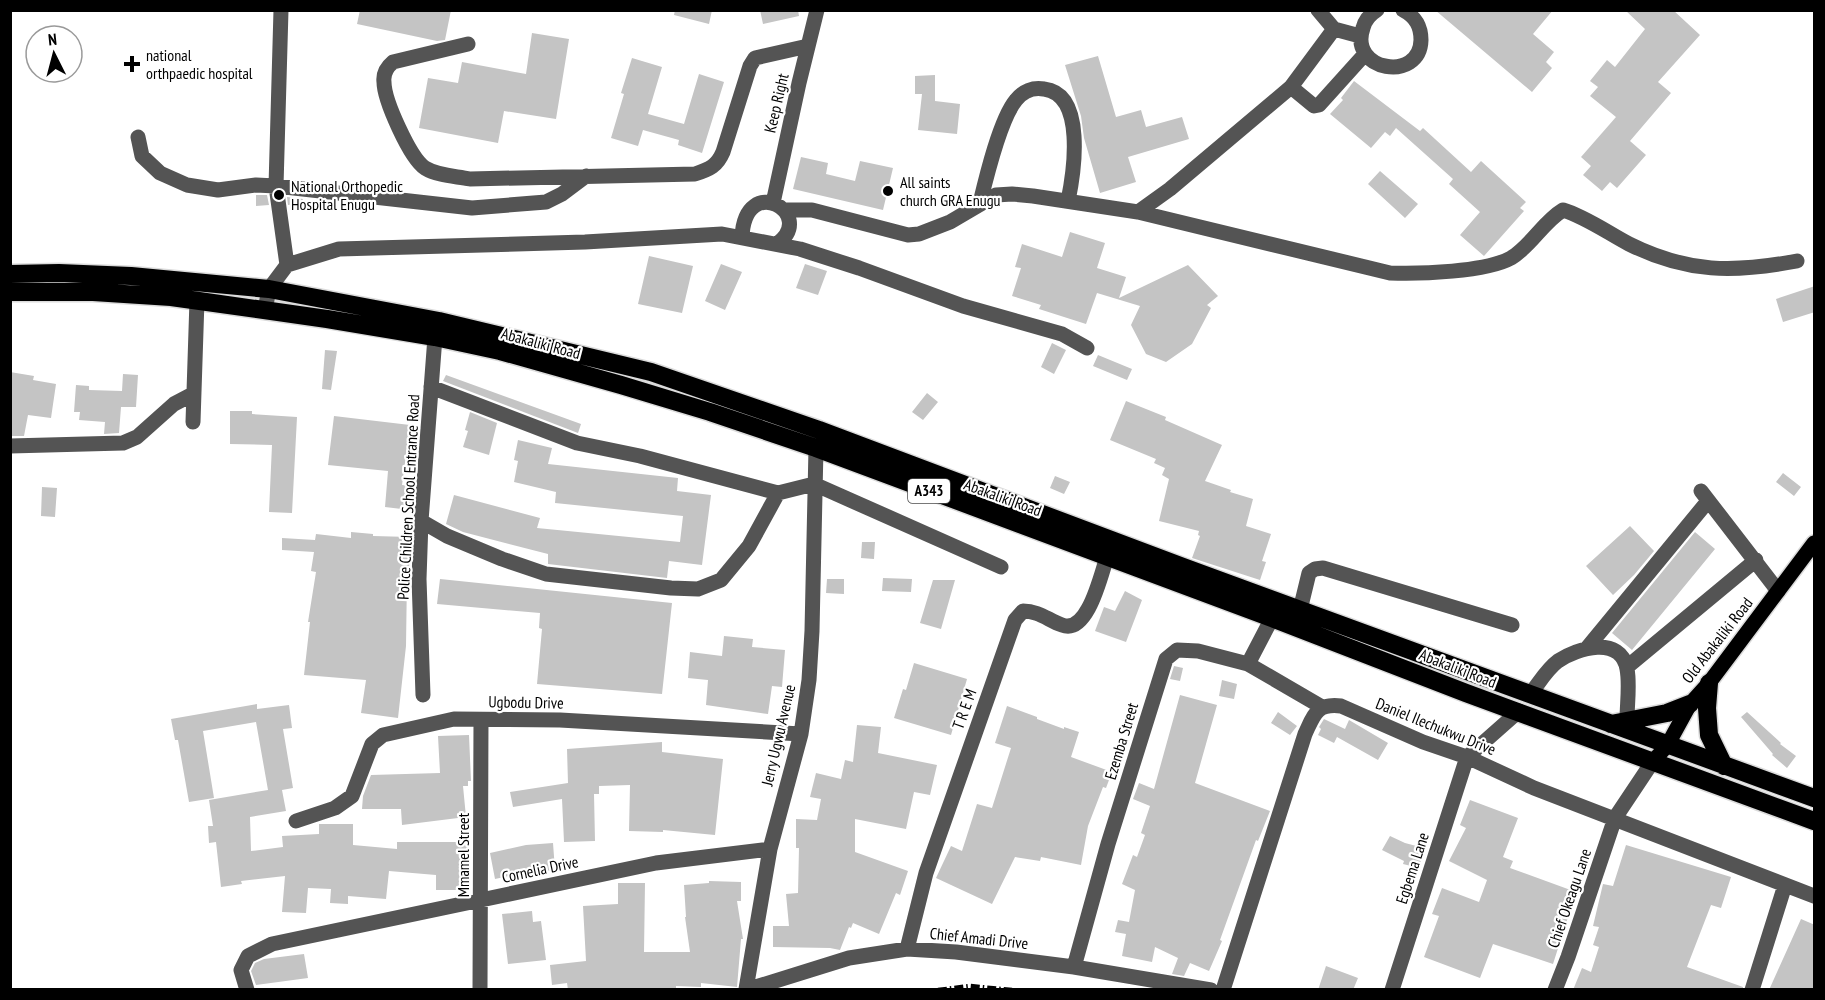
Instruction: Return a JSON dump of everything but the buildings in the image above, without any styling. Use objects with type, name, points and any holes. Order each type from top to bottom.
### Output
[{"type":"highway","name":"Abakaliki Road","points":[[15,271],[131,276],[269,290],[439,321],[651,372],[819,430],[1300,610],[1530,693],[1619,722],[1668,746],[1815,798]]},
{"type":"highway","name":"Abakaliki Road","points":[[10,292],[121,293],[197,300],[265,310],[500,351],[621,385],[816,448],[1815,821]]},
{"type":"highway","points":[[1709,683],[1707,708],[1709,735],[1724,766]]},
{"type":"highway","points":[[1619,722],[1667,713],[1690,704]]},
{"type":"main road","name":"Old Abakaliki Road","points":[[1653,761],[1668,746],[1690,704],[1709,683],[1815,543]]},
{"type":"street","points":[[281,10],[276,186],[287,265]]},
{"type":"street","name":"Keep Right","points":[[779,207],[808,46],[817,10]]},
{"type":"street","points":[[1318,10],[1334,29],[1360,36]]},
{"type":"street","points":[[1377,10],[1365,20],[1360,36],[1365,54],[1378,66],[1395,68],[1411,62],[1421,47],[1421,30],[1412,15],[1403,10]]},
{"type":"street","points":[[1138,212],[1170,189],[1291,87],[1334,29]]},
{"type":"street","points":[[468,44],[399,60],[388,66],[384,81],[387,98],[411,153],[423,167],[435,173],[470,179],[695,174],[718,164],[750,66],[755,58],[808,46]]},
{"type":"street","points":[[1291,87],[1314,106],[1319,105],[1365,54]]},
{"type":"street","points":[[980,203],[1007,115],[1018,98],[1027,90],[1040,88],[1055,90],[1068,106],[1075,150],[1068,201]]},
{"type":"street","points":[[138,137],[142,156],[160,173],[187,185],[218,190],[256,185],[276,186],[472,208],[546,202],[562,194],[586,176]]},
{"type":"street","points":[[742,237],[746,215],[760,204],[812,210],[908,235],[919,234],[950,222],[996,195],[1012,194],[1138,212],[1390,273],[1424,274],[1493,265],[1512,258],[1563,210],[1657,256],[1683,263],[1723,270],[1760,268],[1797,261]]},
{"type":"street","points":[[777,244],[785,237],[788,227],[788,217],[779,207]]},
{"type":"street","points":[[265,310],[269,290],[287,265],[339,249],[585,242],[722,234],[777,244],[859,268],[963,306],[1062,334],[1087,348]]},
{"type":"street","points":[[193,422],[197,300]]},
{"type":"street","name":"Police Children School Entrance Road","points":[[423,695],[419,579],[421,521],[435,338]]},
{"type":"street","points":[[431,387],[577,443],[640,456],[778,493],[814,484],[1001,567]]},
{"type":"street","points":[[10,446],[123,443],[137,436],[174,404],[194,393]]},
{"type":"street","name":"Jerry Ugwu Avenue","points":[[746,989],[770,849],[801,734],[809,680],[816,448]]},
{"type":"street","points":[[421,521],[447,536],[546,574],[698,589],[721,580],[749,546],[778,493]]},
{"type":"street","points":[[1587,648],[1705,496],[1778,591]]},
{"type":"street","name":"T R E M","points":[[907,949],[926,873],[1015,620],[1023,611],[1034,611],[1065,627],[1076,625],[1088,612],[1107,557]]},
{"type":"street","points":[[1627,667],[1756,560]]},
{"type":"street","points":[[1300,610],[1309,573],[1323,568],[1512,626]]},
{"type":"street","points":[[1248,664],[1272,618]]},
{"type":"street","points":[[1530,693],[1557,662],[1587,648],[1606,646],[1618,653],[1627,667],[1619,722]]},
{"type":"street","name":"Ezemba Street","points":[[1074,967],[1112,833],[1166,659],[1177,650],[1198,651],[1248,664],[1322,707]]},
{"type":"street","name":"Daniel Ilechukwu Drive","points":[[1322,707],[1341,706],[1423,742],[1467,757],[1534,788],[1815,896]]},
{"type":"street","points":[[1223,990],[1305,734],[1316,712],[1322,707]]},
{"type":"street","points":[[1467,757],[1519,711]]},
{"type":"street","name":"Ugbodu Drive","points":[[296,821],[335,808],[352,796],[372,744],[383,735],[454,719],[560,720],[801,734]]},
{"type":"street","name":"Mmamel Street","points":[[480,990],[482,720]]},
{"type":"street","name":"Egbema Lane","points":[[1392,990],[1467,757]]},
{"type":"street","name":"Chief Okeagu Lane","points":[[1555,990],[1615,818],[1653,761]]},
{"type":"street","name":"Cornelia Drive","points":[[247,990],[241,970],[248,956],[272,944],[656,863],[770,849]]},
{"type":"street","points":[[1752,990],[1785,885]]},
{"type":"street","name":"Chief Amadi Drive","points":[[746,989],[849,958],[907,949],[956,952],[1074,967],[1210,990]]},
{"type":"railway","points":[[938,990],[970,986],[1012,990]]},
{"type":"place","name":"national orthpaedic hospital","points":[[132,64]]},
{"type":"place","name":"All saints church GRA Enugu","points":[[888,191]]},
{"type":"place","name":"National Orthopedic Hospital Enugu","points":[[279,195]]}]
